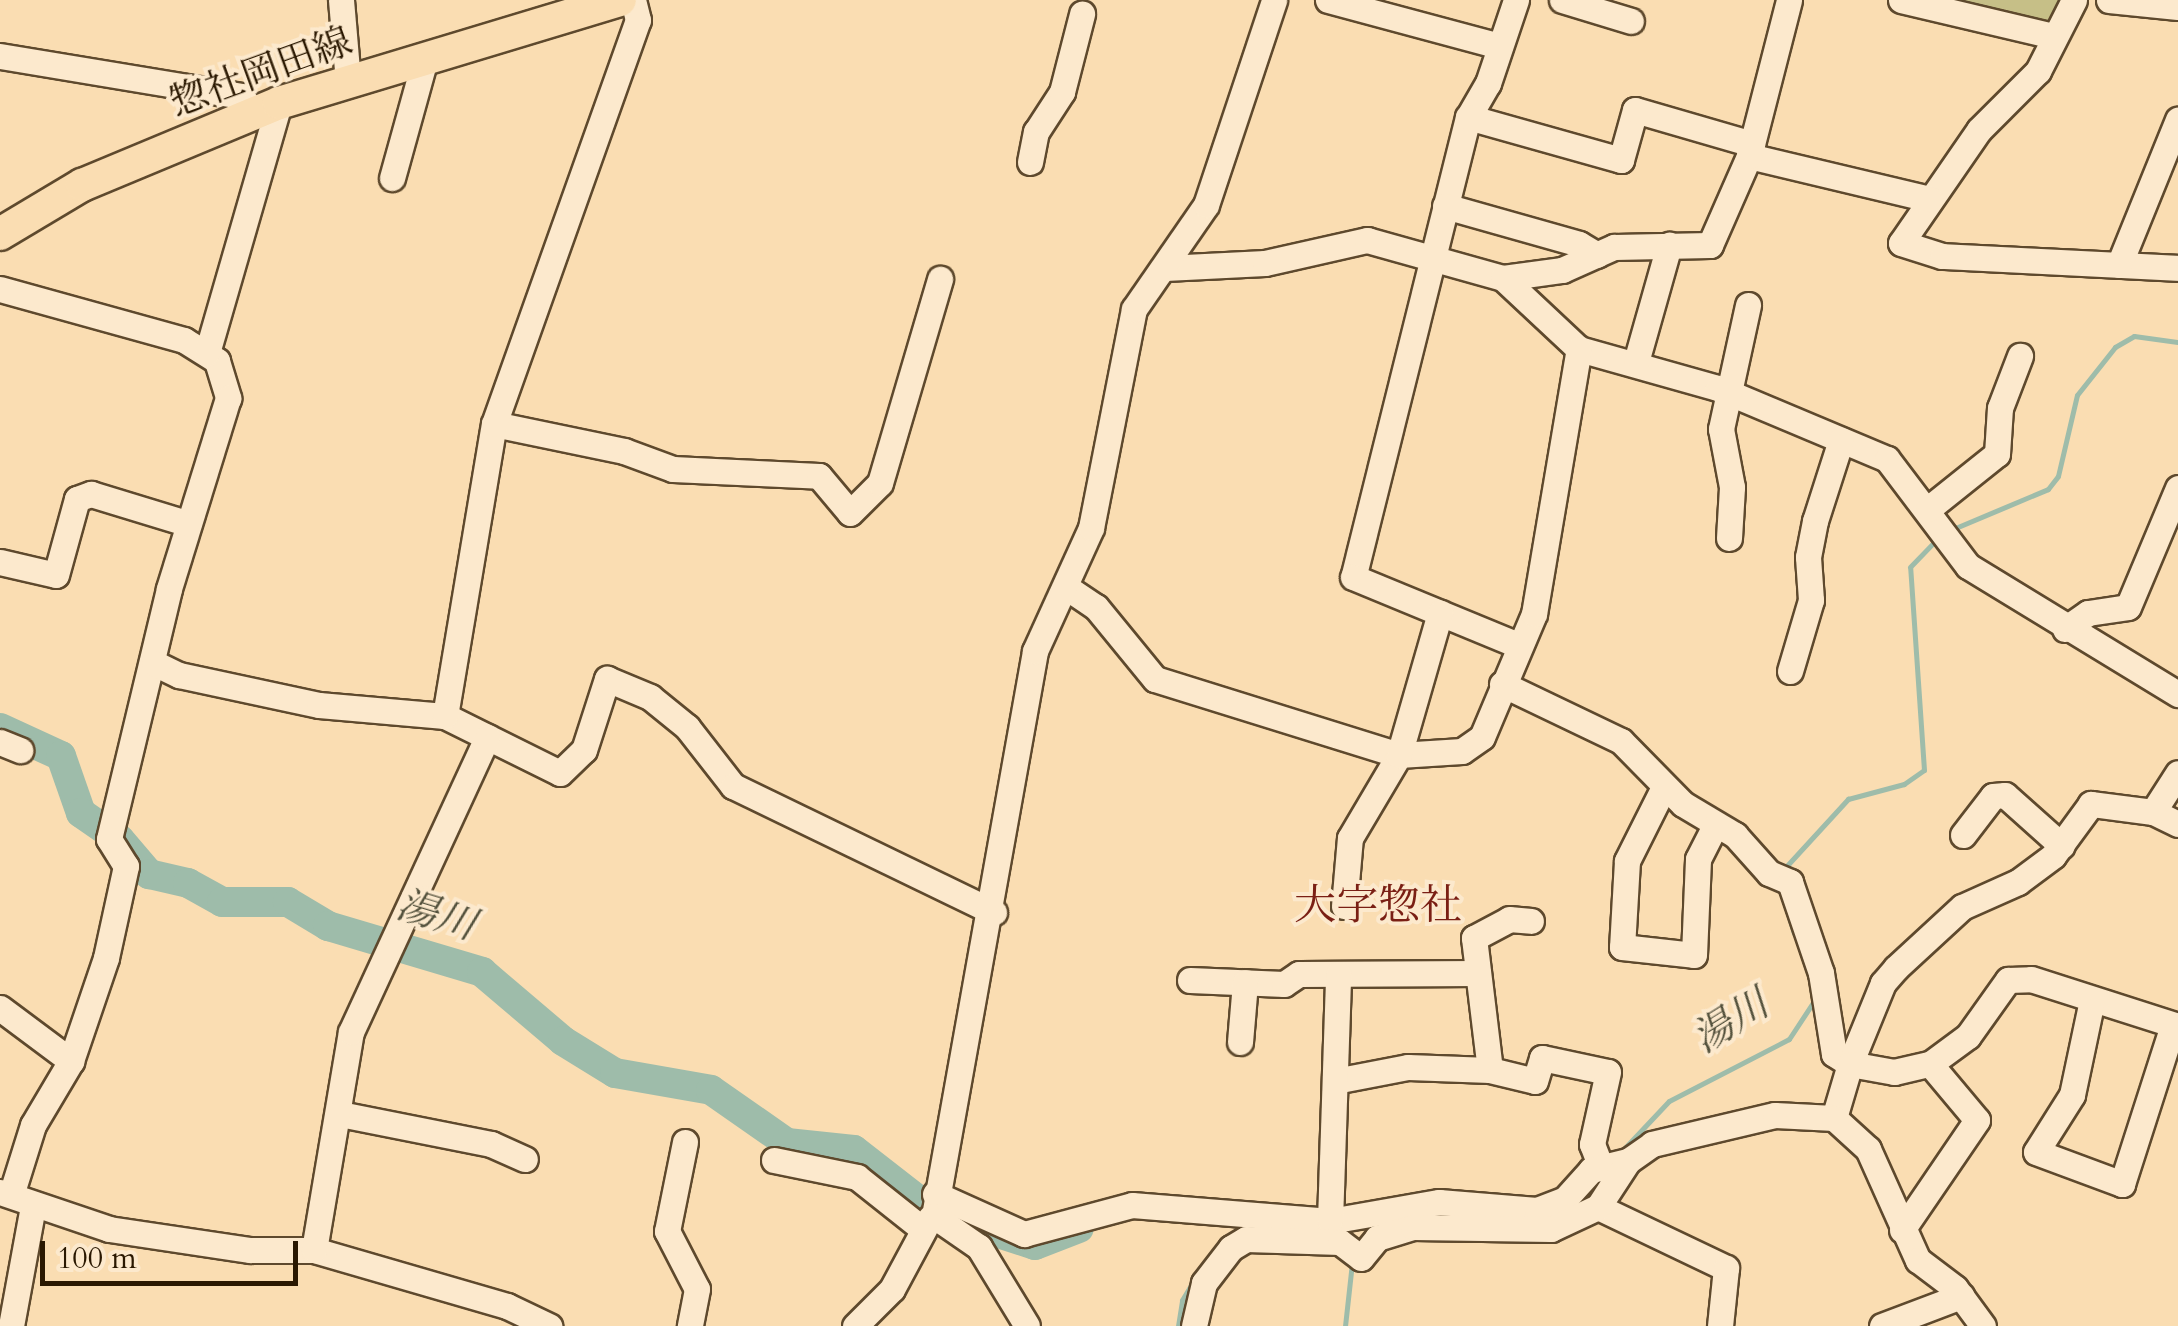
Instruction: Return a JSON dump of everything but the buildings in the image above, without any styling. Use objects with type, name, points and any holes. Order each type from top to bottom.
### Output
[{"type":"main road","name":"惣社岡田線","points":[[0,234],[82,185],[267,108],[620,0]]},
{"type":"street","points":[[340,0],[348,82]]},
{"type":"street","points":[[445,716],[494,424],[638,20],[634,0]]},
{"type":"street","points":[[855,1326],[892,1289],[930,1212],[994,912],[1024,698],[1035,652],[1091,528],[1134,309],[1206,205],[1274,0]]},
{"type":"street","points":[[1328,0],[1500,46]]},
{"type":"street","points":[[1516,0],[1468,118],[1445,206],[1438,257],[1352,577],[1518,645]]},
{"type":"street","points":[[1562,0],[1631,21]]},
{"type":"street","points":[[1503,278],[1562,270],[1614,247],[1710,245],[1750,150],[1788,0]]},
{"type":"street","points":[[1901,0],[2053,36]]},
{"type":"street","points":[[2074,0],[2038,72],[1980,130],[1900,242],[1942,256],[2178,268]]},
{"type":"street","points":[[2109,0],[2178,8]]},
{"type":"street","points":[[1030,162],[1036,132],[1062,92],[1082,14]]},
{"type":"street","points":[[0,56],[242,96],[267,108],[207,353]]},
{"type":"street","points":[[392,178],[425,59]]},
{"type":"street","points":[[1468,118],[1621,160],[1635,110],[1750,150],[1930,199]]},
{"type":"street","points":[[2119,265],[2178,120]]},
{"type":"street","points":[[1445,206],[1579,244],[1598,255]]},
{"type":"street","points":[[1165,268],[1265,263],[1367,240],[1503,278],[1579,350],[1636,362],[1726,390],[1887,459],[1968,566],[2065,629],[2178,694]]},
{"type":"street","points":[[1636,362],[1668,245]]},
{"type":"street","points":[[494,424],[709,475],[819,476],[850,513],[880,483],[940,279]]},
{"type":"street","points":[[0,289],[184,340],[207,353],[228,380],[228,398],[189,524],[109,839],[126,866],[117,916],[71,1061],[33,1124],[15,1198],[11,1326]]},
{"type":"street","points":[[1729,538],[1732,487],[1721,429],[1726,390],[1748,304]]},
{"type":"street","points":[[1066,587],[1096,607],[1155,679],[1399,755],[1462,751],[1482,737],[1534,614],[1549,550],[1579,350]]},
{"type":"street","points":[[1928,509],[1997,454],[2000,408],[2020,356]]},
{"type":"street","points":[[1790,671],[1811,600],[1808,558],[1815,522],[1842,440]]},
{"type":"street","points":[[2065,629],[2076,617],[2128,607],[2178,488]]},
{"type":"street","points":[[0,562],[56,575],[76,499],[90,494],[189,524]]},
{"type":"street","points":[[1344,906],[1350,838],[1399,755],[1440,613]]},
{"type":"street","points":[[154,664],[179,675],[319,705],[445,716],[560,773],[584,750],[607,679],[650,697],[687,726],[732,786],[994,912]]},
{"type":"street","points":[[1502,684],[1621,742],[1664,786],[1735,835],[1768,873],[1790,882],[1821,972],[1834,1054],[1850,1064],[1894,1072],[1930,1064],[1968,1036],[2008,980],[2030,979],[2176,1025],[2122,1184],[2036,1152],[2072,1095],[2092,1000]]},
{"type":"street","points":[[314,1250],[352,1032],[486,737]]},
{"type":"street","points":[[2153,812],[2178,773]]},
{"type":"street","points":[[1664,786],[1627,861],[1622,947],[1694,955],[1698,859],[1715,824]]},
{"type":"street","points":[[1963,835],[1992,796],[2005,795],[2062,846]]},
{"type":"street","points":[[1834,1118],[1850,1064],[1883,983],[1962,907],[2018,882],[2062,846],[2091,804],[2153,812],[2178,824]]},
{"type":"street","points":[[1490,1070],[1474,938],[1509,919],[1530,921]]},
{"type":"street","points":[[1190,980],[1284,984],[1299,974],[1478,972]]},
{"type":"street","points":[[1330,1221],[1338,974]]},
{"type":"street","points":[[1240,1042],[1245,982]]},
{"type":"street","points":[[0,1008],[71,1061]]},
{"type":"street","points":[[1335,1081],[1408,1067],[1490,1070],[1536,1081],[1542,1058],[1608,1072],[1592,1144],[1601,1168]]},
{"type":"street","points":[[1902,1230],[1977,1120],[1930,1064]]},
{"type":"street","points":[[340,1114],[491,1144],[525,1159]]},
{"type":"street","points":[[1194,1326],[1198,1299],[1216,1263],[1258,1235],[1340,1242],[1361,1258],[1376,1238],[1414,1227],[1530,1231],[1572,1223],[1598,1207],[1628,1162],[1652,1144],[1775,1115],[1834,1118],[1868,1149],[1918,1260],[1961,1296],[1982,1326]]},
{"type":"street","points":[[685,1142],[667,1231],[697,1290],[690,1326]]},
{"type":"street","points":[[774,1160],[857,1177],[930,1212],[979,1247],[1027,1326]]},
{"type":"street","points":[[930,1212],[1024,1234],[1132,1205],[1330,1221],[1438,1202],[1537,1210],[1564,1199],[1601,1168],[1628,1162]]},
{"type":"street","points":[[15,1198],[109,1229],[250,1250],[314,1250],[507,1306],[549,1326]]},
{"type":"street","points":[[1598,1207],[1726,1268],[1720,1326]]},
{"type":"street","points":[[1882,1326],[1961,1296]]},
{"type":"shaded area","points":[[1938,0],[2064,0],[2055,23],[2044,28]]},
{"type":"waterway","name":"湯川","points":[[1953,529],[2048,489],[2058,476],[2077,395],[2115,347],[2134,336],[2178,342]]},
{"type":"waterway","name":"湯川","points":[[1782,871],[1848,799],[1904,784],[1924,770],[1910,567],[1936,540]]},
{"type":"waterway","name":"湯川","points":[[0,728],[61,756],[81,813],[120,840],[149,874],[188,883],[222,902],[288,902],[328,926],[482,972],[563,1041],[615,1073],[711,1090],[787,1143],[854,1150],[923,1204]]},
{"type":"waterway","name":"湯川","points":[[1780,887],[1794,933]]},
{"type":"waterway","name":"湯川","points":[[1620,1153],[1669,1101],[1789,1039],[1814,1001]]},
{"type":"waterway","name":"湯川","points":[[955,1219],[1035,1245],[1079,1228]]},
{"type":"waterway","points":[[1345,1326],[1352,1263]]},
{"type":"waterway","points":[[1178,1326],[1182,1300],[1193,1282]]},
{"type":"district","name":"大字惣社","points":[[1378,906]]}]
